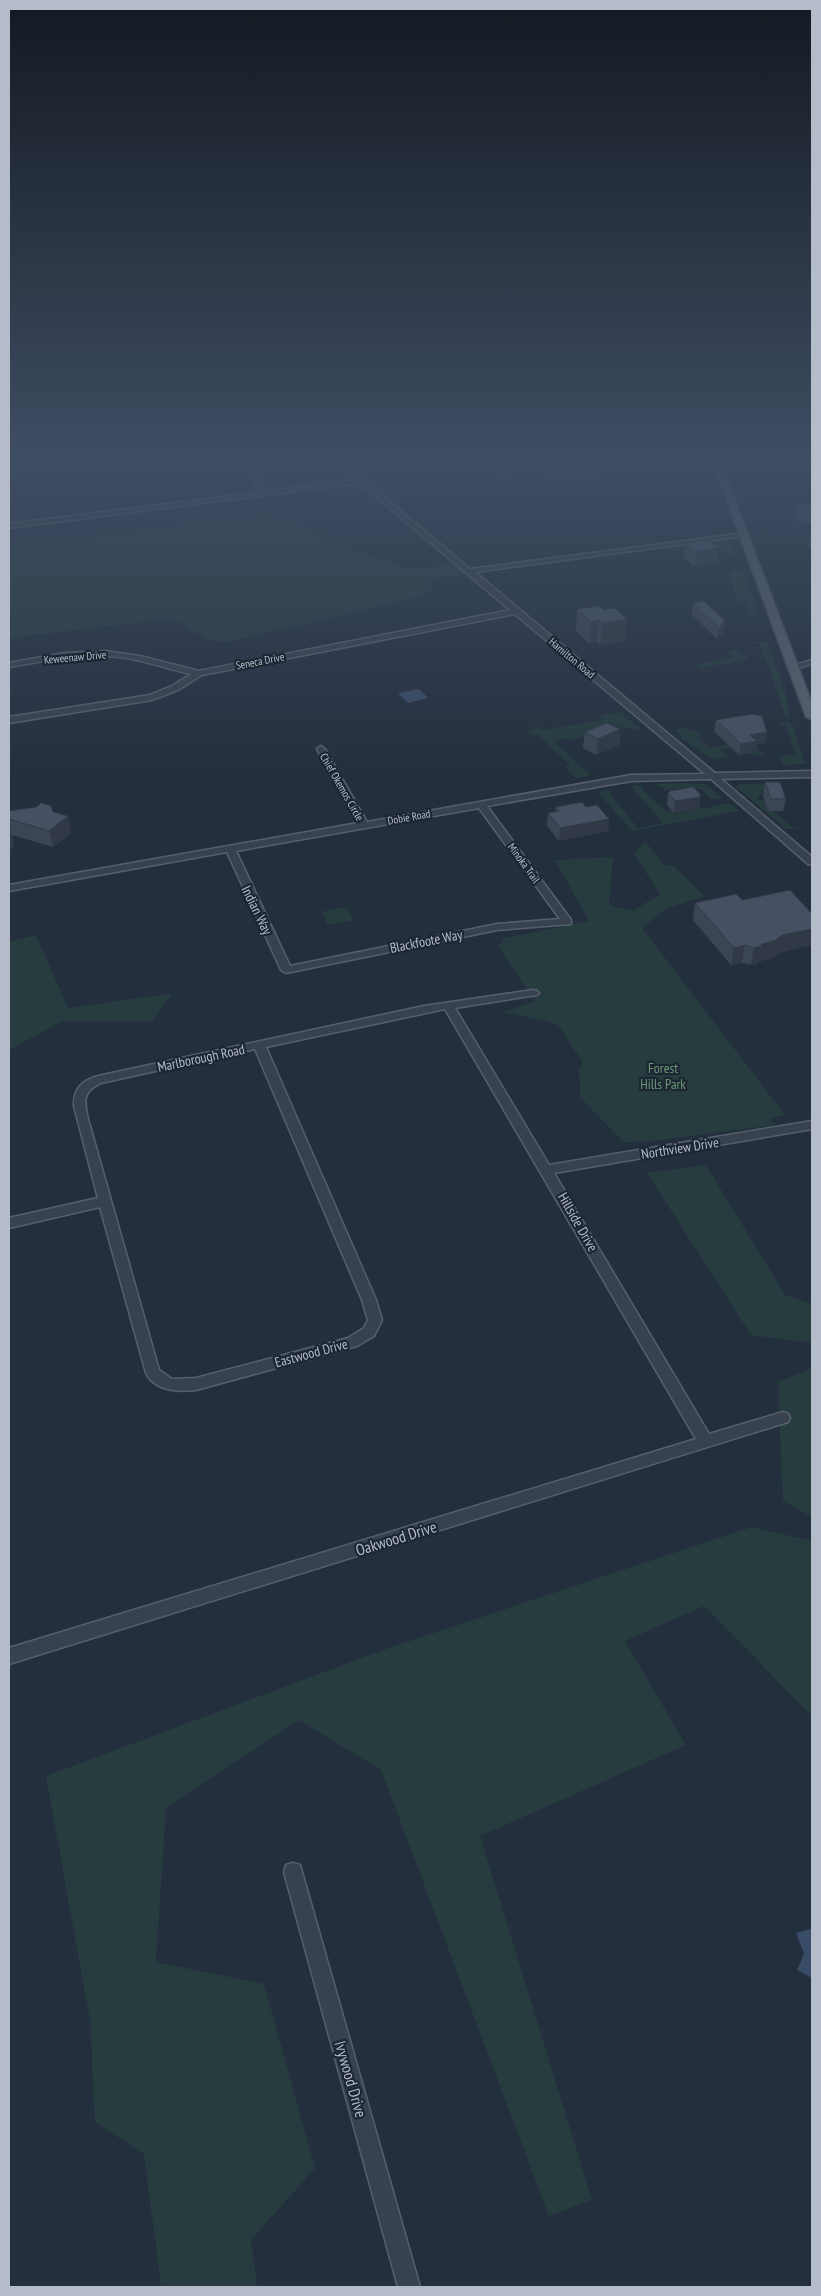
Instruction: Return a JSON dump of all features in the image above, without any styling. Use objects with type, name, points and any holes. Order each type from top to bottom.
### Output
[{"type":"main road","points":[[755,562],[812,717]]},
{"type":"street","name":"Hamilton Road","points":[[458,562],[713,776],[812,862]]},
{"type":"street","points":[[469,571],[535,562]]},
{"type":"street","name":"Seneca Drive","points":[[13,719],[152,697],[175,688],[199,673],[516,611]]},
{"type":"street","name":"Keweenaw Drive","points":[[9,665],[74,655],[110,654],[135,657],[173,669],[199,673]]},
{"type":"street","points":[[794,667],[812,662]]},
{"type":"street","points":[[9,710],[13,719]]},
{"type":"street","name":"Chief Okemos Circle","points":[[320,749],[364,825]]},
{"type":"street","name":"Dobie Road","points":[[9,888],[631,778],[812,774]]},
{"type":"street","name":"Minoka Trail","points":[[481,804],[567,922]]},
{"type":"street","name":"Indian Way","points":[[230,849],[286,970]]},
{"type":"street","name":"Blackfoote Way","points":[[286,970],[497,927],[567,922]]},
{"type":"street","name":"Marlborough Road","points":[[105,1201],[79,1105],[79,1095],[82,1090],[98,1080],[448,1005],[533,993]]},
{"type":"street","name":"Hillside Drive","points":[[448,1005],[706,1441]]},
{"type":"street","name":"Eastwood Drive","points":[[105,1201],[153,1373],[160,1381],[178,1386],[196,1384],[352,1342],[369,1332],[375,1320],[370,1300],[259,1045]]},
{"type":"street","name":"Northview Drive","points":[[547,1170],[812,1125]]},
{"type":"street","points":[[9,1223],[105,1201]]},
{"type":"street","name":"Oakwood Drive","points":[[9,1656],[783,1418]]},
{"type":"street","name":"Ivywood Drive","points":[[293,1872],[408,2287]]},
{"type":"green space","points":[[9,562],[391,562],[402,567],[419,569],[455,564],[466,574],[429,579],[434,587],[424,596],[228,642],[207,640],[183,624],[169,619],[9,638]]},
{"type":"green space","points":[[742,571],[759,615],[743,613],[749,612],[745,602],[738,601],[729,573]]},
{"type":"green space","points":[[754,642],[768,642],[785,692],[790,716],[778,715],[785,714],[765,657],[758,657],[756,654],[763,653],[760,644]]},
{"type":"green space","points":[[737,650],[738,655],[746,655],[748,658],[738,662],[713,665],[702,669],[695,665],[733,657],[727,651]]},
{"type":"green space","points":[[620,712],[641,729],[613,726],[592,732],[572,741],[567,738],[554,741],[591,776],[576,778],[566,768],[570,765],[538,735],[531,736],[528,732],[536,727],[541,730],[602,720],[599,716]]},
{"type":"green space","points":[[781,722],[791,722],[806,764],[783,765],[780,756],[796,754],[786,725],[778,725]]},
{"type":"green space","points":[[682,728],[698,732],[702,735],[697,738],[710,748],[749,740],[764,755],[759,757],[757,754],[753,755],[751,753],[755,752],[747,745],[721,750],[728,757],[721,759],[713,758],[692,746],[674,730]]},
{"type":"green space","points":[[655,784],[705,784],[723,798],[712,799],[701,789],[666,790]]},
{"type":"green space","points":[[741,784],[779,784],[770,790],[761,790],[763,795],[757,796],[759,800],[765,800],[768,811],[773,811],[794,829],[786,829],[735,786]]},
{"type":"green space","points":[[643,785],[641,788],[666,811],[671,810],[675,814],[698,809],[699,807],[701,809],[729,803],[739,811],[632,831],[598,792],[613,789],[608,792],[638,828],[663,823],[631,787],[623,786]]},
{"type":"green space","name":"Forest Hills Park","points":[[645,841],[664,865],[673,866],[705,896],[666,909],[642,928],[785,1115],[770,1118],[775,1125],[624,1143],[580,1097],[579,1069],[583,1063],[559,1026],[547,1021],[503,1012],[535,1001],[497,945],[503,943],[501,939],[589,921],[555,860],[613,857],[609,905],[633,911],[660,894],[634,854]]},
{"type":"green space","points":[[347,907],[354,920],[328,925],[321,912]]},
{"type":"green space","points":[[36,935],[68,1008],[173,993],[152,1021],[61,1022],[9,1050],[9,942]]},
{"type":"green space","points":[[706,1165],[785,1295],[812,1304],[812,1343],[751,1335],[647,1173]]},
{"type":"green space","points":[[812,1368],[812,1517],[783,1501],[778,1382]]},
{"type":"green space","points":[[752,1527],[812,1541],[812,1716],[704,1606],[625,1641],[686,1745],[480,1836],[592,2200],[549,2216],[381,1770],[299,1720],[166,1808],[156,1962],[264,1984],[315,2168],[251,2240],[257,2287],[161,2287],[144,2154],[95,2122],[90,2021],[46,1776],[383,1650]]},
{"type":"water","points":[[419,689],[428,698],[408,703],[398,693]]},
{"type":"water","points":[[810,1929],[812,1931],[812,1978],[797,1970],[804,1954],[796,1933]]},
{"type":"building","points":[[704,601],[725,621],[719,628],[693,603]]},
{"type":"building","points":[[599,606],[603,610],[615,608],[627,619],[602,623],[599,620],[591,622],[577,609]]},
{"type":"building","points":[[752,714],[762,716],[767,732],[750,735],[757,741],[741,744],[716,720]]},
{"type":"building","points":[[607,723],[620,729],[598,739],[585,732]]},
{"type":"building","points":[[765,782],[780,782],[786,799],[771,799]]},
{"type":"building","points":[[693,787],[701,797],[675,801],[668,793],[670,791]]},
{"type":"building","points":[[582,802],[586,807],[597,805],[609,819],[560,828],[548,813],[559,811],[556,807]]},
{"type":"building","points":[[41,803],[51,806],[53,812],[68,816],[49,831],[9,819],[9,811],[36,807]]},
{"type":"building","points":[[790,890],[812,914],[812,929],[783,935],[774,941],[754,948],[745,945],[734,948],[695,903],[736,894],[742,900]]}]
